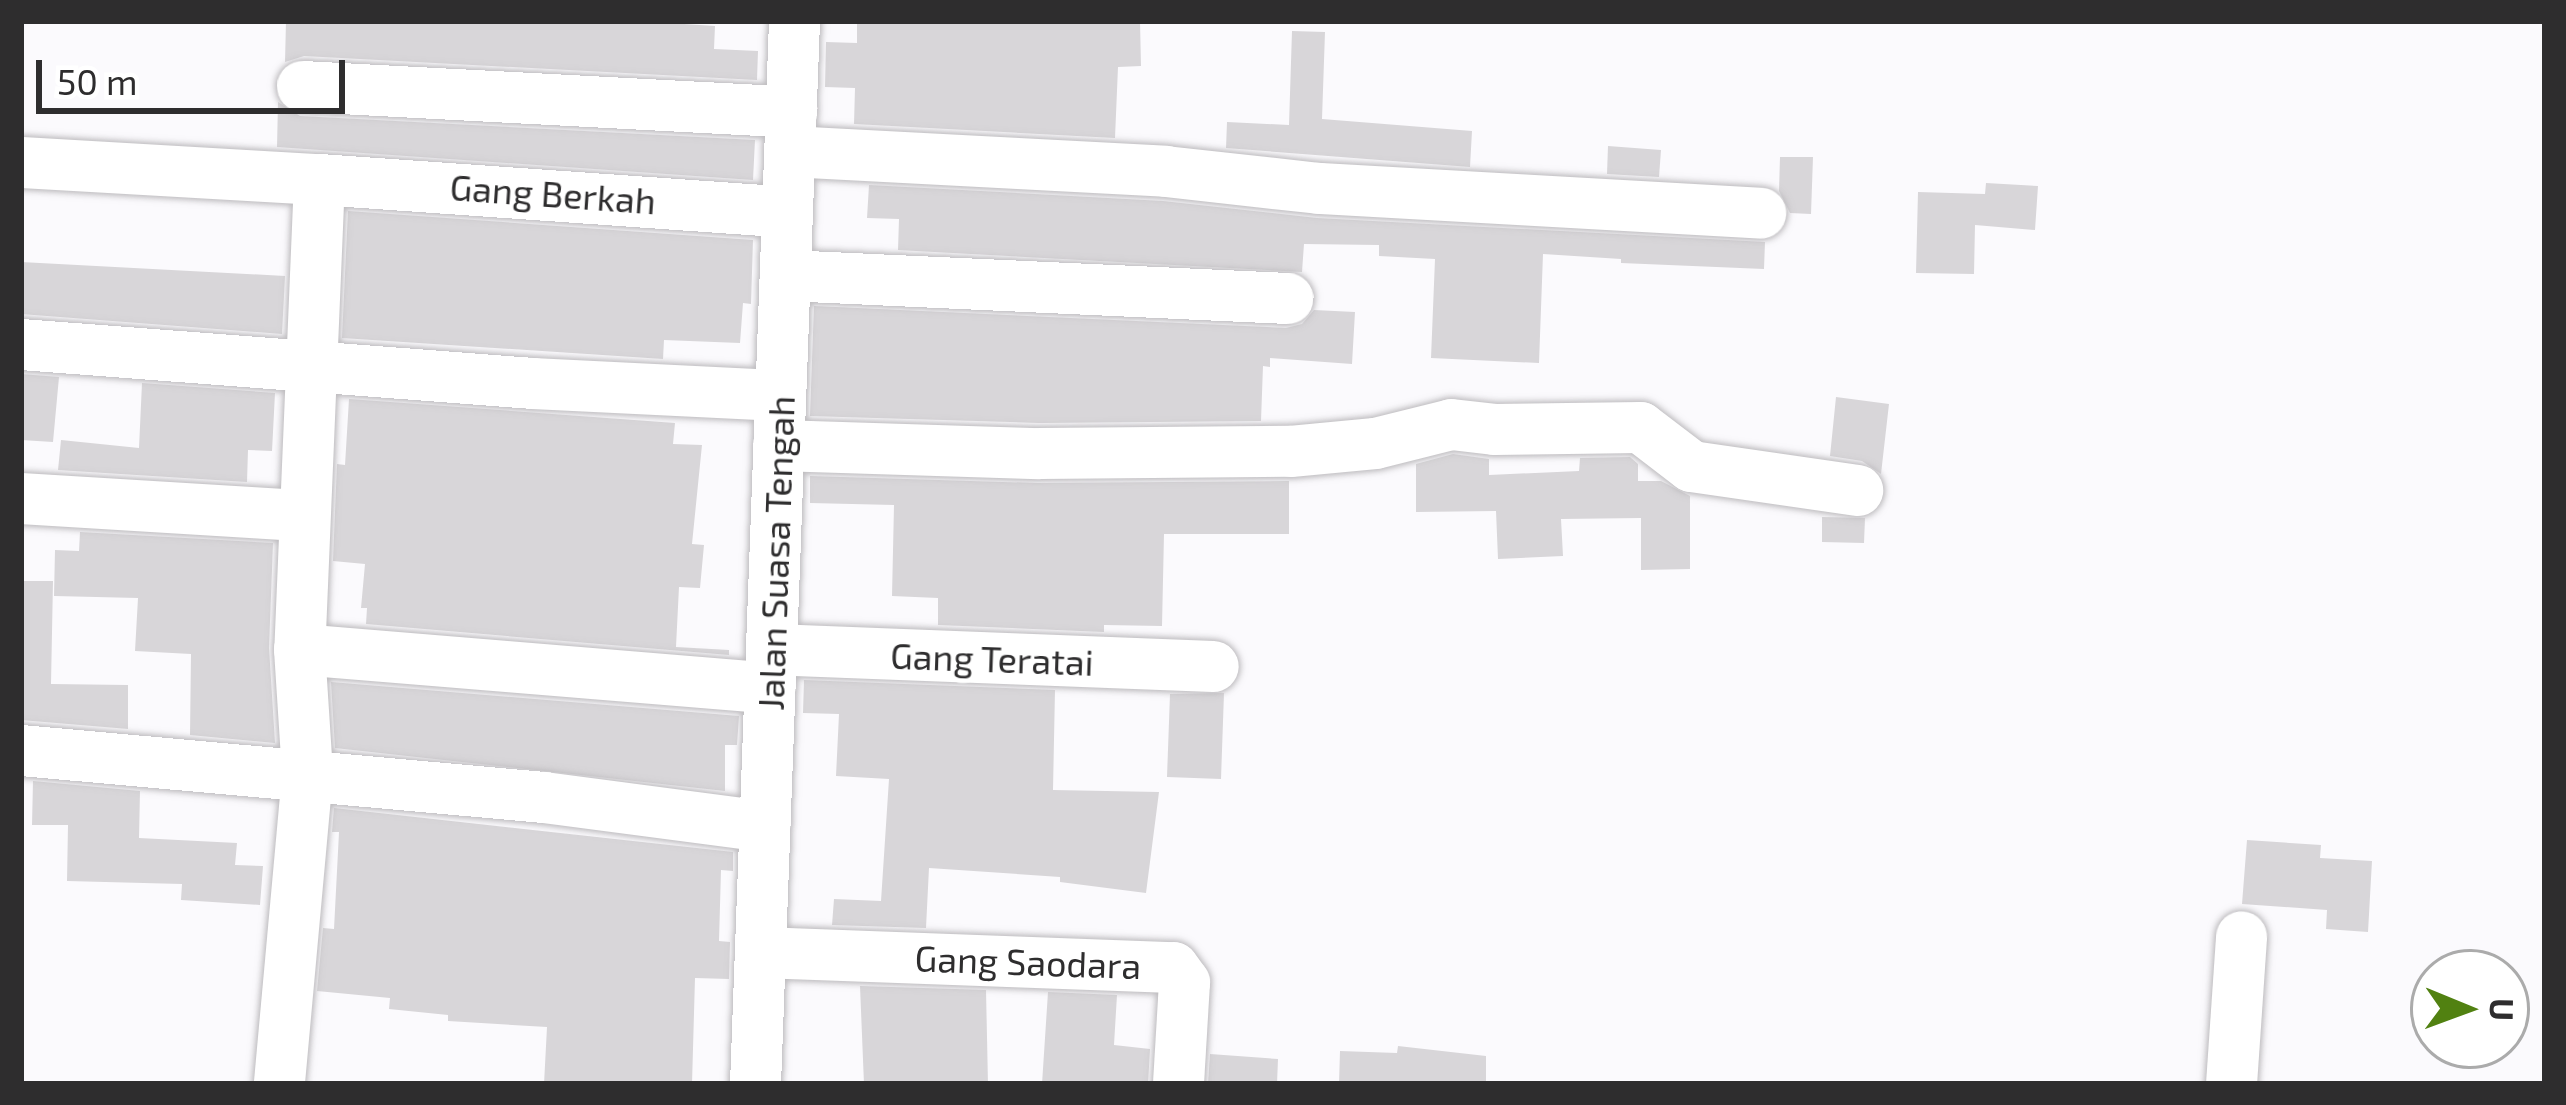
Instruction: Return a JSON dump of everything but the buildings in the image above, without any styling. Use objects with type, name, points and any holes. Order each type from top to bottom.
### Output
[{"type":"street","name":"Jalan Suasa Tengah","points":[[755,1084],[794,21]]},
{"type":"street","points":[[302,86],[790,131],[1318,188],[1760,213]]},
{"type":"street","name":"Gang Berkah","points":[[21,162],[787,212]]},
{"type":"street","points":[[279,1084],[308,774],[299,649],[319,179]]},
{"type":"street","points":[[785,275],[1287,298]]},
{"type":"street","points":[[21,344],[308,364],[1039,453],[1290,452],[1376,443],[1451,424],[1640,427],[1690,466],[1857,490]]},
{"type":"street","points":[[21,498],[302,515]]},
{"type":"street","name":"Gang Teratai","points":[[299,649],[770,669],[1213,666]]},
{"type":"street","points":[[21,750],[308,774],[764,826]]},
{"type":"street","points":[[2231,1084],[2241,936]]},
{"type":"street","name":"Gang Saodara","points":[[760,952],[1173,967],[1184,982],[1178,1084]]}]
